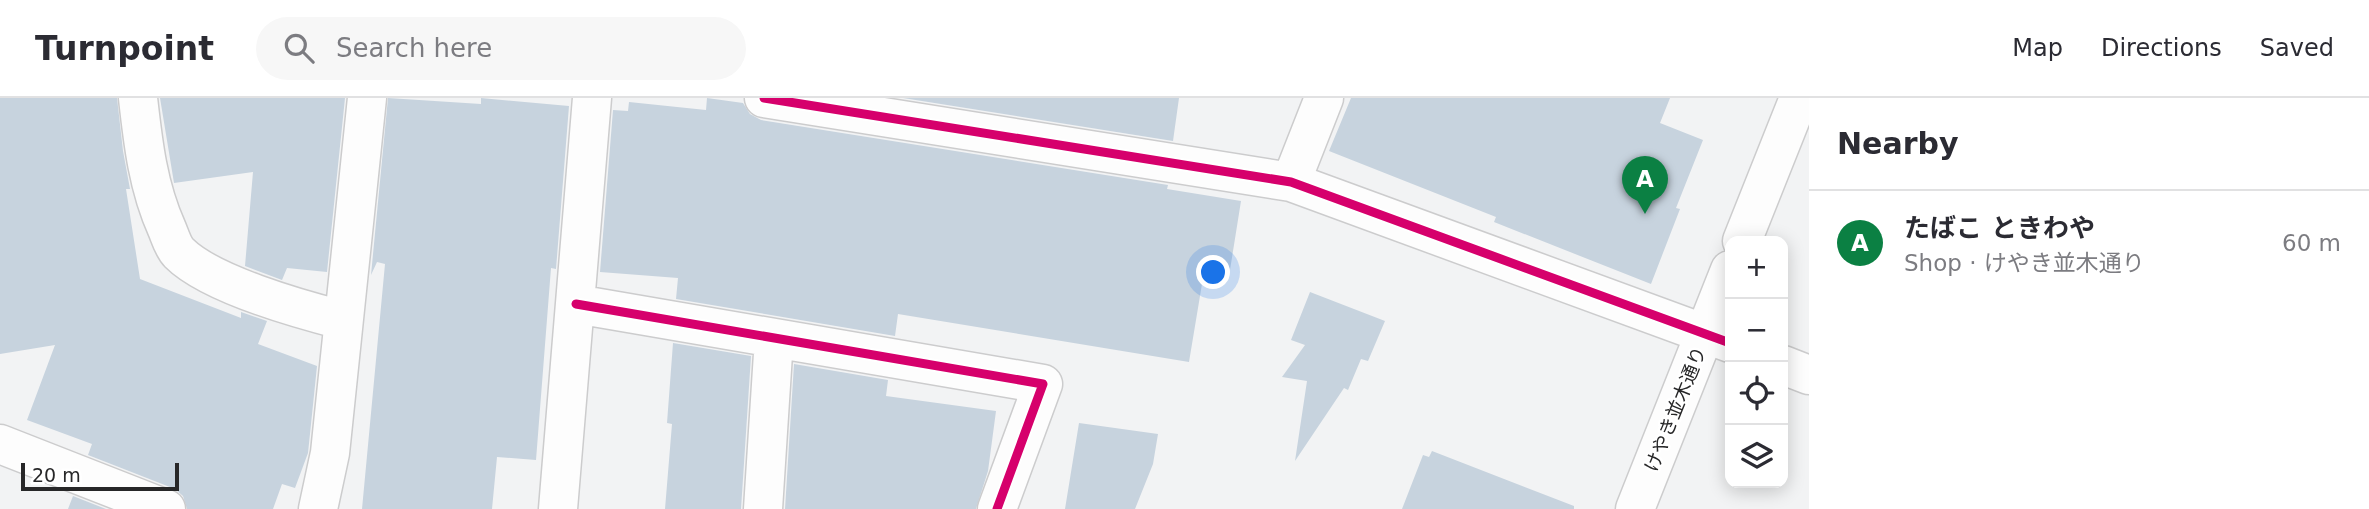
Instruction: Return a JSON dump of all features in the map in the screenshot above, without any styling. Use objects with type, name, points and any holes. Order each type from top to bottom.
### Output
[{"type":"street","points":[[138,98],[146,163],[156,204],[178,252],[208,273],[272,300],[342,320]]},
{"type":"street","points":[[318,509],[330,453],[367,98]]},
{"type":"street","points":[[558,509],[592,98]]},
{"type":"street","points":[[764,98],[1294,190],[1718,338]]},
{"type":"street","points":[[1294,190],[1324,98]]},
{"type":"street","points":[[1744,236],[1799,98]]},
{"type":"street","name":"けやき並木通り","points":[[1635,509],[1718,338],[1725,298]]},
{"type":"street","points":[[576,304],[1043,384],[997,509]]},
{"type":"street","points":[[763,509],[774,338]]},
{"type":"street","points":[[1788,367],[1809,375]]},
{"type":"street","points":[[0,444],[166,509]]},
{"type":"building","points":[[0,98],[117,98],[130,189],[126,189],[140,279],[241,318],[241,312],[267,321],[258,344],[317,366],[308,453],[295,488],[282,484],[273,509],[187,509],[183,496],[175,489],[88,455],[92,444],[27,420],[55,345],[0,354]]},
{"type":"building","points":[[160,98],[345,98],[327,272],[287,268],[282,280],[245,266],[253,172],[174,183]]},
{"type":"building","points":[[388,98],[481,104],[481,98],[569,106],[556,269],[551,268],[536,460],[497,457],[492,509],[362,509],[385,264],[377,262],[371,275]]},
{"type":"building","points":[[707,98],[743,103],[750,114],[761,120],[1168,185],[1167,189],[1241,201],[1230,270],[1205,266],[1189,362],[898,314],[895,336],[676,299],[678,278],[600,272],[613,110],[628,111],[629,102],[706,110]]},
{"type":"building","points":[[903,98],[1179,98],[1173,141]]},
{"type":"building","points":[[1351,98],[1670,98],[1660,123],[1703,140],[1676,208],[1680,209],[1651,284],[1494,222],[1496,217],[1329,151]]},
{"type":"building","points":[[1310,292],[1385,321],[1368,361],[1361,359],[1348,390],[1344,388],[1295,461],[1307,381],[1282,377],[1305,345],[1291,340]]},
{"type":"building","points":[[673,343],[751,356],[741,509],[665,509],[672,424],[667,423]]},
{"type":"building","points":[[794,364],[888,380],[886,396],[996,411],[988,471],[976,509],[785,509]]},
{"type":"building","points":[[1079,423],[1158,434],[1153,464],[1135,509],[1065,509]]},
{"type":"building","points":[[1432,451],[1574,506],[1574,509],[1402,509],[1423,455],[1429,457]]},
{"type":"building","points":[[73,496],[106,509],[68,509]]},
{"type":"cycle path","points":[[764,98],[1291,182],[1725,341]]},
{"type":"cycle path","points":[[576,304],[1043,384],[997,509]]},
{"type":"place","name":"たばこ ときわや","points":[[1645,214]]}]
